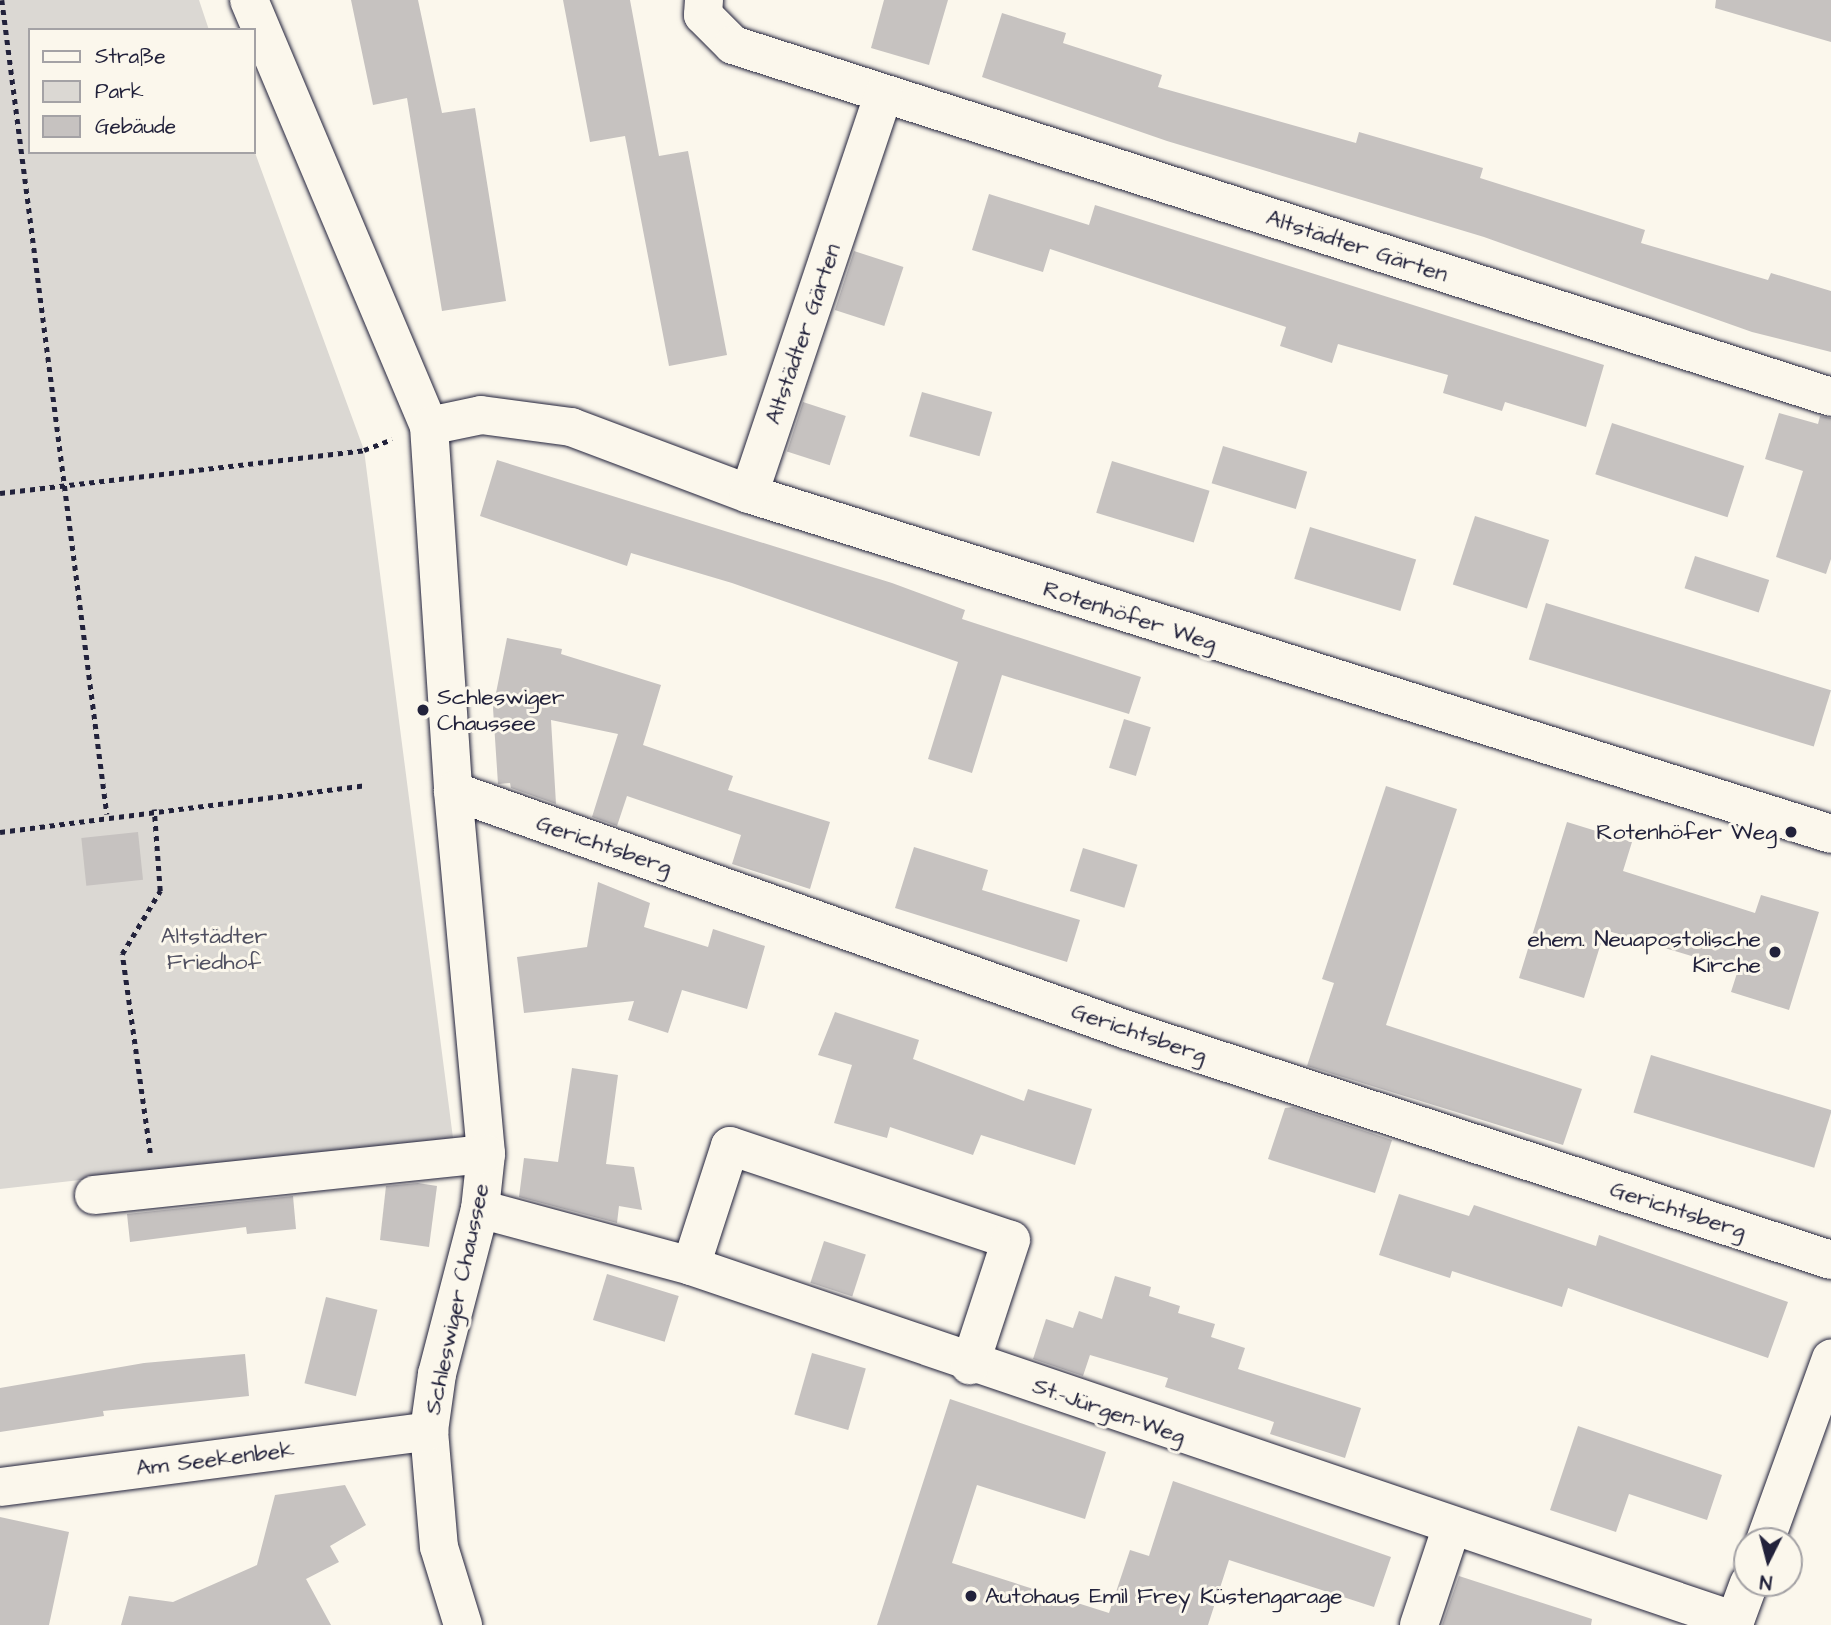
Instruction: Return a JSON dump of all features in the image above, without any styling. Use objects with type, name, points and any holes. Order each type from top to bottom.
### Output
[{"type":"street","name":"Schleswiger Chaussee","points":[[248,0],[429,426],[453,791],[486,1154],[480,1209],[437,1374],[429,1431],[439,1547],[463,1625]]},
{"type":"street","name":"Altstädter Gärten","points":[[704,0],[703,15],[733,45],[1831,397]]},
{"type":"street","name":"Altstädter Gärten","points":[[749,494],[883,95]]},
{"type":"street","name":"Rotenhöfer Weg","points":[[429,426],[481,415],[571,427],[749,494],[1831,834]]},
{"type":"street","name":"Gerichtsberg","points":[[453,791],[1128,1030],[1831,1260]]},
{"type":"street","points":[[691,1266],[730,1146],[1011,1240],[970,1365]]},
{"type":"street","points":[[94,1195],[486,1154]]},
{"type":"street","name":"St.-Jürgen-Weg","points":[[480,1209],[691,1266],[970,1365],[1741,1623],[1746,1597]]},
{"type":"street","points":[[1770,1527],[1831,1359]]},
{"type":"street","name":"Am Seekenbek","points":[[0,1487],[429,1431]]},
{"type":"street","points":[[1419,1625],[1452,1526]]},
{"type":"path","points":[[2,0],[68,484],[107,814]]},
{"type":"path","points":[[0,493],[364,450],[429,426]]},
{"type":"path","points":[[0,832],[107,814],[365,785]]},
{"type":"path","points":[[151,1157],[122,954],[160,891],[154,809]]},
{"type":"green space","name":"Altstädter Friedhof","points":[[0,0],[199,0],[208,28],[28,28],[28,154],[255,154],[364,450],[453,1138],[0,1189]]},
{"type":"building","points":[[351,0],[418,0],[442,113],[475,108],[506,301],[442,311],[407,98],[373,105]]},
{"type":"building","points":[[563,0],[630,0],[659,156],[688,151],[727,355],[669,366],[625,136],[590,142]]},
{"type":"building","points":[[884,0],[948,0],[929,65],[871,48]]},
{"type":"building","points":[[1716,0],[1831,0],[1831,42],[1715,8]]},
{"type":"building","points":[[1002,13],[1066,33],[1063,43],[1162,75],[1158,87],[1356,143],[1359,132],[1483,168],[1480,178],[1645,230],[1641,243],[1768,280],[1771,273],[1831,291],[1831,352],[1752,332],[1484,237],[1167,141],[982,77]]},
{"type":"building","points":[[989,194],[1089,225],[1095,205],[1604,365],[1586,427],[1505,402],[1502,411],[1443,393],[1448,375],[1338,344],[1332,363],[1280,346],[1286,327],[1050,249],[1043,272],[972,250]]},
{"type":"building","points":[[854,251],[903,267],[884,326],[835,310]]},
{"type":"building","points":[[922,392],[992,412],[979,456],[909,436]]},
{"type":"building","points":[[803,402],[846,416],[830,465],[787,451]]},
{"type":"building","points":[[1779,413],[1818,424],[1820,416],[1831,418],[1831,559],[1826,574],[1776,557],[1803,471],[1765,459]]},
{"type":"building","points":[[1612,423],[1744,466],[1728,517],[1595,474]]},
{"type":"building","points":[[1223,446],[1307,472],[1296,509],[1212,483]]},
{"type":"building","points":[[497,460],[892,583],[965,610],[962,619],[1141,677],[1129,714],[1002,675],[972,773],[928,759],[958,662],[732,583],[631,553],[627,566],[480,516]]},
{"type":"building","points":[[1112,461],[1210,491],[1194,542],[1096,513]]},
{"type":"building","points":[[1475,516],[1549,540],[1527,609],[1453,584]]},
{"type":"building","points":[[1310,527],[1416,559],[1400,611],[1294,579]]},
{"type":"building","points":[[1695,556],[1769,580],[1759,612],[1684,588]]},
{"type":"building","points":[[1546,603],[1831,690],[1814,747],[1529,659]]},
{"type":"building","points":[[507,638],[562,649],[561,654],[661,685],[643,745],[733,776],[728,790],[830,822],[810,889],[732,864],[741,835],[627,796],[617,826],[592,817],[618,734],[551,720],[556,804],[511,788],[510,783],[498,784],[493,708]]},
{"type":"building","points":[[1124,719],[1151,727],[1136,776],[1109,768]]},
{"type":"building","points":[[1386,786],[1457,809],[1386,1025],[1582,1089],[1563,1145],[1307,1066],[1334,983],[1322,979]]},
{"type":"building","points":[[1567,822],[1632,842],[1623,871],[1755,913],[1761,895],[1819,912],[1789,1010],[1731,992],[1738,970],[1605,930],[1584,998],[1519,978]]},
{"type":"building","points":[[138,832],[143,880],[86,886],[81,838]]},
{"type":"building","points":[[914,847],[988,870],[982,890],[1080,920],[1067,962],[895,908]]},
{"type":"building","points":[[1083,848],[1138,865],[1124,908],[1070,891]]},
{"type":"building","points":[[598,882],[650,903],[644,927],[708,947],[713,929],[765,946],[747,1009],[682,990],[668,1033],[628,1020],[634,1001],[524,1013],[517,957],[587,947]]},
{"type":"building","points":[[835,1012],[919,1040],[913,1059],[1024,1101],[1028,1089],[1092,1109],[1075,1165],[981,1135],[973,1155],[890,1127],[887,1138],[834,1123],[852,1065],[818,1055]]},
{"type":"building","points":[[1651,1055],[1831,1110],[1814,1168],[1633,1112]]},
{"type":"building","points":[[572,1068],[618,1075],[606,1164],[634,1167],[642,1210],[619,1206],[617,1223],[519,1197],[524,1158],[558,1162]]},
{"type":"building","points":[[1293,1107],[1392,1140],[1375,1193],[1268,1159],[1285,1108]]},
{"type":"building","points":[[418,1183],[437,1186],[429,1247],[380,1240],[386,1186]]},
{"type":"building","points":[[1399,1194],[1469,1216],[1474,1205],[1596,1246],[1599,1235],[1788,1302],[1768,1358],[1568,1288],[1562,1307],[1452,1271],[1450,1278],[1379,1255]]},
{"type":"building","points":[[293,1196],[296,1229],[247,1234],[246,1227],[130,1242],[127,1214]]},
{"type":"building","points":[[824,1241],[866,1255],[852,1296],[810,1283]]},
{"type":"building","points":[[607,1274],[679,1296],[665,1342],[593,1320]]},
{"type":"building","points":[[1115,1276],[1151,1287],[1149,1296],[1180,1306],[1178,1313],[1215,1324],[1211,1337],[1245,1348],[1238,1369],[1361,1408],[1345,1458],[1270,1434],[1274,1422],[1165,1387],[1168,1378],[1090,1355],[1083,1376],[1033,1359],[1046,1319],[1073,1328],[1079,1311],[1102,1319]]},
{"type":"building","points":[[326,1297],[377,1310],[356,1396],[304,1383]]},
{"type":"building","points":[[812,1353],[866,1368],[848,1430],[794,1415]]},
{"type":"building","points":[[245,1354],[249,1396],[103,1411],[104,1416],[0,1432],[0,1388],[144,1363]]},
{"type":"building","points":[[950,1399],[1106,1452],[1085,1519],[977,1485],[952,1563],[1109,1613],[1130,1550],[1149,1556],[1173,1481],[1391,1557],[1374,1607],[1229,1560],[1208,1625],[877,1625]]},
{"type":"building","points":[[1578,1426],[1722,1475],[1707,1520],[1629,1494],[1616,1532],[1550,1510]]},
{"type":"building","points":[[345,1485],[366,1525],[330,1546],[339,1562],[306,1579],[331,1625],[121,1625],[129,1596],[173,1602],[257,1565],[275,1495]]},
{"type":"building","points":[[0,1517],[69,1532],[49,1625],[0,1625]]},
{"type":"building","points":[[1459,1576],[1592,1619],[1591,1625],[1442,1625]]},
{"type":"place","name":"Schleswiger Chaussee","points":[[423,710]]},
{"type":"place","name":"Rotenhöfer Weg","points":[[1791,832]]},
{"type":"place","name":"ehem. Neuapostolische Kirche","points":[[1775,952]]},
{"type":"place","name":"Autohaus Emil Frey Küstengarage","points":[[971,1596]]}]
